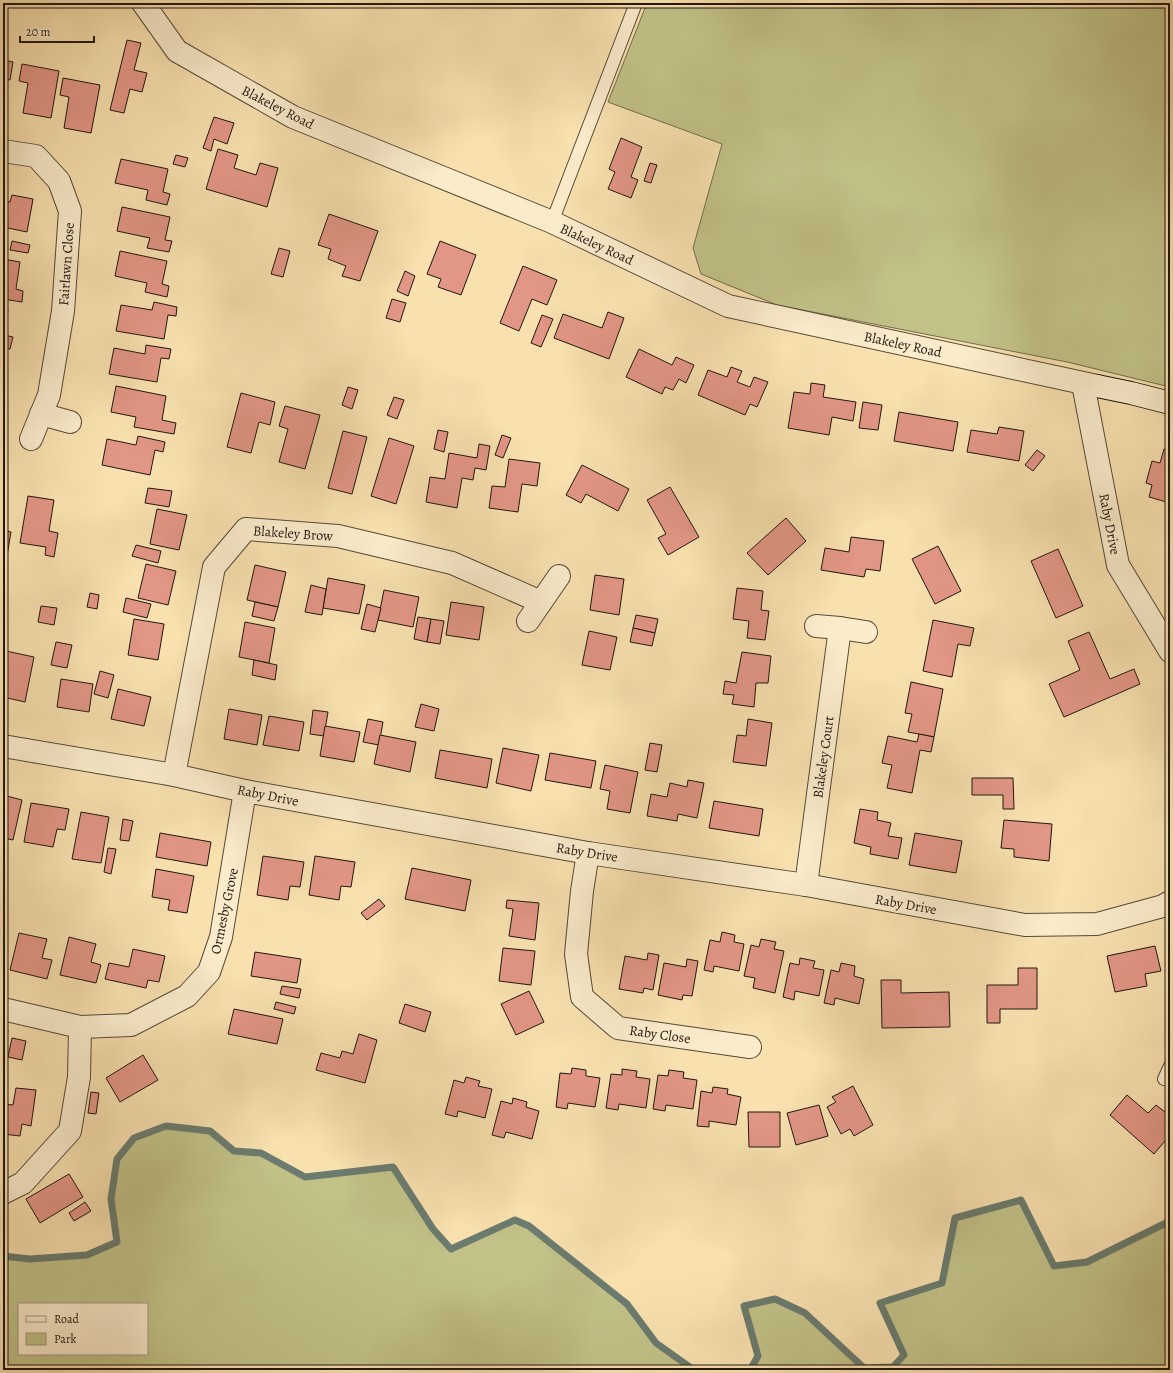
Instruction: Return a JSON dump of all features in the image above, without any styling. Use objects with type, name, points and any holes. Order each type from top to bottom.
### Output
[{"type":"street","name":"Blakeley Road","points":[[143,3],[176,51],[293,118],[552,222],[728,306],[1131,393],[1170,403]]},
{"type":"street","name":"Fairlawn Close","points":[[3,151],[36,156],[59,181],[70,211],[63,311],[49,395],[31,439]]},
{"type":"street","name":"Raby Drive","points":[[1090,385],[1118,565],[1170,651]]},
{"type":"street","points":[[41,414],[70,422]]},
{"type":"street","name":"Blakeley Brow","points":[[174,775],[214,567],[246,529],[338,536],[452,563],[541,602]]},
{"type":"street","points":[[528,621],[559,576]]},
{"type":"street","points":[[816,626],[866,632]]},
{"type":"street","name":"Blakeley Court","points":[[806,885],[840,628]]},
{"type":"street","name":"Raby Drive","points":[[3,746],[174,775],[245,791],[588,853],[806,885],[1025,925],[1097,924],[1163,906],[1170,902]]},
{"type":"street","name":"Ormesby Grove","points":[[3,1009],[80,1027],[131,1025],[187,996],[209,972],[221,937],[245,791]]},
{"type":"street","name":"Raby Close","points":[[588,853],[582,892],[576,954],[582,997],[618,1028],[750,1047]]},
{"type":"street","points":[[3,1193],[23,1184],[70,1132],[79,1077],[80,1027]]},
{"type":"lane","points":[[552,222],[636,3]]},
{"type":"lane","points":[[1164,1079],[1170,1066]]},
{"type":"green space","points":[[647,3],[1170,3],[1170,387],[1067,362],[777,305],[701,274],[693,248],[722,144],[608,102]]},
{"type":"green space","points":[[166,1126],[210,1131],[234,1151],[261,1153],[305,1177],[393,1167],[433,1229],[451,1248],[515,1220],[529,1226],[627,1304],[656,1343],[694,1370],[3,1370],[3,1256],[30,1259],[87,1255],[117,1242],[111,1199],[117,1159],[134,1138]]},
{"type":"green space","points":[[1021,1200],[1054,1265],[1087,1262],[1170,1221],[1170,1370],[750,1370],[758,1356],[744,1306],[775,1299],[805,1313],[864,1368],[893,1367],[903,1355],[880,1303],[942,1283],[955,1218]]},
{"type":"building","points":[[127,40],[141,43],[134,70],[147,73],[142,92],[130,89],[124,113],[110,110]]},
{"type":"building","points":[[3,60],[13,62],[10,80],[3,79]]},
{"type":"building","points":[[22,64],[59,71],[51,118],[23,113],[28,83],[19,81]]},
{"type":"building","points":[[63,78],[100,85],[91,133],[64,128],[69,97],[60,95]]},
{"type":"building","points":[[214,117],[234,123],[227,144],[214,139],[211,151],[203,148]]},
{"type":"building","points":[[621,138],[642,147],[631,177],[638,180],[631,198],[608,189],[615,172],[609,169]]},
{"type":"building","points":[[218,149],[238,155],[234,168],[256,175],[260,163],[278,168],[267,207],[206,189]]},
{"type":"building","points":[[176,155],[188,158],[185,167],[173,164]]},
{"type":"building","points":[[121,159],[168,169],[163,192],[170,194],[167,205],[146,200],[148,190],[115,183]]},
{"type":"building","points":[[650,163],[657,165],[651,183],[644,181]]},
{"type":"building","points":[[12,195],[33,199],[27,232],[3,227],[3,201],[10,202]]},
{"type":"building","points":[[122,207],[170,217],[165,240],[172,241],[169,252],[147,248],[150,238],[117,231]]},
{"type":"building","points":[[329,214],[378,231],[360,281],[342,276],[346,266],[328,259],[331,249],[318,245]]},
{"type":"building","points":[[12,241],[30,245],[28,253],[10,250]]},
{"type":"building","points":[[440,241],[476,255],[461,295],[438,287],[441,279],[427,274]]},
{"type":"building","points":[[279,248],[290,251],[283,277],[271,274]]},
{"type":"building","points":[[120,251],[167,261],[162,284],[169,286],[167,297],[145,292],[147,283],[115,276]]},
{"type":"building","points":[[3,259],[20,262],[16,289],[23,291],[22,302],[3,299]]},
{"type":"building","points":[[523,266],[557,280],[547,305],[532,299],[519,331],[500,323]]},
{"type":"building","points":[[405,271],[415,276],[408,296],[397,291]]},
{"type":"building","points":[[392,299],[406,303],[400,322],[386,318]]},
{"type":"building","points":[[154,302],[177,307],[176,316],[168,315],[164,339],[116,331],[121,305],[152,310]]},
{"type":"building","points":[[3,309],[8,310],[4,335],[13,337],[10,349],[3,348]]},
{"type":"building","points":[[608,312],[624,318],[609,359],[554,338],[563,314],[602,328]]},
{"type":"building","points":[[542,315],[553,319],[541,347],[531,343]]},
{"type":"building","points":[[146,345],[171,349],[169,359],[161,358],[157,382],[109,374],[114,348],[145,354]]},
{"type":"building","points":[[639,349],[672,365],[676,357],[694,365],[686,383],[679,379],[673,390],[665,387],[662,394],[626,377]]},
{"type":"building","points":[[731,367],[742,371],[737,382],[750,387],[754,377],[768,382],[757,407],[750,404],[745,415],[698,395],[708,370],[727,377]]},
{"type":"building","points":[[811,383],[825,385],[823,397],[856,402],[853,421],[832,417],[829,435],[788,428],[794,392],[810,394]]},
{"type":"building","points":[[116,386],[166,396],[162,420],[176,423],[174,434],[134,427],[136,417],[111,412]]},
{"type":"building","points":[[348,387],[358,390],[352,409],[342,405]]},
{"type":"building","points":[[241,393],[275,402],[270,425],[259,422],[251,453],[227,447]]},
{"type":"building","points":[[394,397],[404,400],[397,419],[387,415]]},
{"type":"building","points":[[863,402],[882,405],[878,430],[859,428]]},
{"type":"building","points":[[285,406],[320,415],[305,469],[279,462],[288,429],[279,426]]},
{"type":"building","points":[[899,412],[958,422],[953,451],[894,441]]},
{"type":"building","points":[[999,427],[1024,431],[1019,461],[967,452],[971,430],[997,434]]},
{"type":"building","points":[[438,430],[448,432],[444,452],[434,449]]},
{"type":"building","points":[[343,431],[367,437],[352,494],[328,488]]},
{"type":"building","points":[[502,435],[511,438],[503,458],[495,455]]},
{"type":"building","points":[[138,436],[165,442],[163,452],[155,450],[150,475],[102,465],[107,439],[136,445]]},
{"type":"building","points":[[389,438],[414,446],[396,504],[371,496]]},
{"type":"building","points":[[479,444],[490,446],[486,470],[475,468],[473,480],[462,478],[457,508],[426,502],[430,477],[445,479],[449,453],[477,458]]},
{"type":"building","points":[[1164,449],[1170,451],[1170,503],[1149,497],[1152,485],[1146,483],[1152,461],[1160,463]]},
{"type":"building","points":[[1037,450],[1045,456],[1033,471],[1025,465]]},
{"type":"building","points":[[509,459],[540,463],[537,486],[522,484],[518,512],[489,508],[492,486],[505,487]]},
{"type":"building","points":[[582,465],[629,489],[618,511],[586,494],[581,503],[566,495]]},
{"type":"building","points":[[670,487],[699,537],[668,555],[658,538],[666,534],[647,500]]},
{"type":"building","points":[[148,488],[172,491],[169,507],[145,503]]},
{"type":"building","points":[[28,496],[54,500],[49,531],[58,533],[54,557],[45,555],[46,547],[20,543]]},
{"type":"building","points":[[3,498],[7,499],[3,524]]},
{"type":"building","points":[[157,509],[187,515],[179,550],[150,544]]},
{"type":"building","points":[[786,518],[806,541],[768,575],[747,553]]},
{"type":"building","points":[[3,530],[11,532],[7,556],[3,555]]},
{"type":"building","points":[[851,537],[884,541],[880,571],[866,569],[864,577],[821,570],[825,548],[849,552]]},
{"type":"building","points":[[136,545],[161,551],[158,563],[132,556]]},
{"type":"building","points":[[938,546],[961,591],[935,604],[912,559]]},
{"type":"building","points":[[1058,549],[1083,606],[1056,618],[1031,561]]},
{"type":"building","points":[[146,564],[176,571],[168,605],[138,598]]},
{"type":"building","points":[[255,565],[286,572],[278,607],[247,600]]},
{"type":"building","points":[[595,575],[624,579],[619,615],[590,610]]},
{"type":"building","points":[[328,578],[365,585],[359,614],[323,608]]},
{"type":"building","points":[[311,585],[326,589],[322,615],[305,612]]},
{"type":"building","points":[[737,588],[763,591],[761,610],[769,611],[765,640],[747,638],[749,621],[733,619]]},
{"type":"building","points":[[384,590],[419,597],[413,627],[378,620]]},
{"type":"building","points":[[90,593],[99,595],[97,609],[87,607]]},
{"type":"building","points":[[126,598],[151,604],[147,618],[123,612]]},
{"type":"building","points":[[255,602],[278,607],[274,621],[252,616]]},
{"type":"building","points":[[451,602],[484,607],[479,640],[446,635]]},
{"type":"building","points":[[367,604],[381,608],[375,632],[361,629]]},
{"type":"building","points":[[41,606],[57,608],[54,625],[38,622]]},
{"type":"building","points":[[636,615],[658,619],[655,633],[633,628]]},
{"type":"building","points":[[418,617],[431,619],[427,642],[414,639]]},
{"type":"building","points":[[134,619],[164,624],[158,660],[128,655]]},
{"type":"building","points":[[431,619],[444,621],[440,644],[427,642]]},
{"type":"building","points":[[933,620],[974,628],[970,646],[958,644],[952,677],[923,671]]},
{"type":"building","points":[[245,622],[275,628],[269,663],[239,657]]},
{"type":"building","points":[[633,628],[655,633],[652,646],[630,642]]},
{"type":"building","points":[[589,631],[617,637],[610,670],[582,665]]},
{"type":"building","points":[[1089,632],[1110,679],[1134,669],[1140,684],[1064,717],[1049,684],[1080,670],[1068,641]]},
{"type":"building","points":[[56,642],[72,645],[67,668],[51,665]]},
{"type":"building","points":[[6,651],[34,657],[25,702],[3,697],[3,665]]},
{"type":"building","points":[[742,652],[771,656],[768,683],[756,683],[754,707],[732,704],[734,695],[723,694],[725,681],[736,683]]},
{"type":"building","points":[[254,660],[277,665],[275,680],[252,675]]},
{"type":"building","points":[[100,671],[114,675],[108,698],[94,694]]},
{"type":"building","points":[[61,679],[93,684],[89,712],[57,707]]},
{"type":"building","points":[[911,682],[943,689],[934,737],[908,732],[912,714],[905,713]]},
{"type":"building","points":[[118,689],[151,697],[144,726],[111,719]]},
{"type":"building","points":[[421,704],[439,709],[434,731],[415,727]]},
{"type":"building","points":[[229,709],[262,715],[257,745],[224,739]]},
{"type":"building","points":[[313,710],[328,712],[324,736],[310,734]]},
{"type":"building","points":[[269,716],[304,722],[299,751],[263,745]]},
{"type":"building","points":[[368,719],[383,722],[379,745],[363,742]]},
{"type":"building","points":[[748,719],[772,723],[766,766],[733,762],[737,735],[746,736]]},
{"type":"building","points":[[325,726],[360,732],[354,762],[320,756]]},
{"type":"building","points":[[919,734],[934,737],[931,752],[920,750],[912,793],[887,788],[892,765],[882,763],[888,736],[917,742]]},
{"type":"building","points":[[380,735],[416,742],[410,772],[374,764]]},
{"type":"building","points":[[650,743],[662,745],[657,772],[645,770]]},
{"type":"building","points":[[503,748],[539,755],[531,791],[496,783]]},
{"type":"building","points":[[440,750],[492,759],[487,788],[435,778]]},
{"type":"building","points":[[550,753],[596,761],[591,788],[545,780]]},
{"type":"building","points":[[605,765],[638,772],[630,813],[607,809],[610,791],[600,789]]},
{"type":"building","points":[[972,778],[1013,778],[1014,809],[1003,809],[1003,795],[972,795]]},
{"type":"building","points":[[688,780],[704,783],[697,818],[678,814],[677,821],[647,816],[651,794],[667,797],[670,783],[687,787]]},
{"type":"building","points":[[3,795],[22,800],[13,840],[3,838]]},
{"type":"building","points":[[714,801],[763,809],[759,836],[709,828]]},
{"type":"building","points":[[31,803],[69,809],[65,830],[57,829],[53,847],[24,842]]},
{"type":"building","points":[[860,809],[878,812],[877,820],[891,823],[888,836],[902,838],[898,859],[870,854],[871,847],[854,843]]},
{"type":"building","points":[[81,812],[109,817],[101,863],[72,859]]},
{"type":"building","points":[[123,819],[133,821],[129,841],[120,840]]},
{"type":"building","points":[[1004,820],[1052,824],[1049,861],[1014,857],[1014,849],[1001,848]]},
{"type":"building","points":[[160,833],[211,842],[207,866],[156,857]]},
{"type":"building","points":[[915,833],[962,841],[956,873],[909,865]]},
{"type":"building","points":[[108,848],[116,849],[111,874],[104,872]]},
{"type":"building","points":[[263,856],[304,862],[300,887],[290,886],[288,900],[257,895]]},
{"type":"building","points":[[315,856],[355,862],[351,887],[341,886],[339,900],[309,895]]},
{"type":"building","points":[[412,868],[471,880],[465,911],[405,899]]},
{"type":"building","points":[[156,869],[194,876],[187,913],[168,910],[170,900],[152,897]]},
{"type":"building","points":[[379,899],[385,906],[367,920],[361,913]]},
{"type":"building","points":[[507,900],[539,903],[535,940],[509,936],[513,909],[506,908]]},
{"type":"building","points":[[722,932],[735,935],[734,942],[744,944],[739,971],[714,966],[713,972],[704,970],[710,940],[720,942]]},
{"type":"building","points":[[19,933],[47,939],[42,958],[52,960],[47,979],[10,970]]},
{"type":"building","points":[[69,937],[96,944],[91,962],[101,965],[96,983],[60,975]]},
{"type":"building","points":[[761,939],[776,942],[774,949],[784,951],[775,993],[753,988],[755,978],[744,976],[751,945],[759,947]]},
{"type":"building","points":[[1155,946],[1161,971],[1145,974],[1147,986],[1115,992],[1107,956]]},
{"type":"building","points":[[503,948],[535,951],[531,985],[499,981]]},
{"type":"building","points":[[133,949],[165,956],[159,982],[148,980],[146,988],[105,979],[109,963],[129,967]]},
{"type":"building","points":[[255,952],[301,959],[297,983],[251,976]]},
{"type":"building","points":[[648,953],[659,955],[653,990],[644,988],[643,993],[619,989],[625,956],[647,960]]},
{"type":"building","points":[[800,958],[815,961],[813,968],[824,970],[819,996],[795,991],[794,1000],[783,997],[790,963],[799,965]]},
{"type":"building","points":[[687,959],[698,961],[692,996],[683,995],[682,1000],[658,995],[664,963],[686,967]]},
{"type":"building","points":[[841,963],[855,966],[854,976],[864,979],[859,1004],[835,998],[834,1005],[824,1003],[831,970],[839,972]]},
{"type":"building","points":[[1018,968],[1037,968],[1037,1009],[1000,1009],[1000,1023],[987,1023],[987,985],[1018,985]]},
{"type":"building","points":[[881,980],[901,980],[901,993],[949,992],[950,1027],[882,1028]]},
{"type":"building","points":[[282,986],[301,989],[299,998],[280,994]]},
{"type":"building","points":[[529,991],[544,1022],[516,1035],[501,1004]]},
{"type":"building","points":[[276,1002],[296,1007],[294,1014],[274,1009]]},
{"type":"building","points":[[405,1004],[431,1012],[425,1032],[399,1023]]},
{"type":"building","points":[[234,1009],[283,1019],[277,1044],[228,1034]]},
{"type":"building","points":[[3,1029],[8,1030],[3,1054]]},
{"type":"building","points":[[359,1034],[377,1040],[365,1083],[316,1070],[321,1053],[340,1058],[342,1051],[353,1054]]},
{"type":"building","points":[[12,1038],[26,1041],[22,1060],[8,1057]]},
{"type":"building","points":[[143,1055],[158,1080],[120,1102],[106,1078]]},
{"type":"building","points":[[572,1068],[586,1070],[586,1076],[600,1078],[595,1107],[568,1103],[567,1109],[556,1107],[560,1073],[571,1074]]},
{"type":"building","points":[[622,1069],[637,1071],[636,1077],[650,1079],[646,1108],[619,1104],[618,1110],[606,1108],[611,1074],[622,1075]]},
{"type":"building","points":[[669,1070],[684,1072],[683,1078],[697,1080],[693,1109],[666,1105],[665,1111],[653,1109],[658,1075],[668,1076]]},
{"type":"building","points":[[466,1077],[480,1081],[478,1086],[492,1089],[485,1118],[458,1111],[457,1117],[445,1114],[454,1080],[464,1083]]},
{"type":"building","points":[[853,1086],[873,1125],[854,1136],[850,1129],[841,1134],[827,1107],[836,1102],[832,1097]]},
{"type":"building","points":[[713,1087],[728,1089],[727,1094],[741,1097],[736,1125],[709,1121],[709,1127],[697,1126],[701,1091],[712,1093]]},
{"type":"building","points":[[16,1088],[36,1090],[31,1126],[22,1124],[20,1136],[3,1134],[3,1104],[13,1105]]},
{"type":"building","points":[[91,1092],[99,1093],[96,1114],[88,1113]]},
{"type":"building","points":[[1127,1095],[1148,1113],[1156,1105],[1170,1116],[1170,1135],[1154,1154],[1110,1115]]},
{"type":"building","points":[[513,1098],[527,1102],[526,1107],[539,1111],[532,1139],[506,1132],[504,1138],[492,1135],[501,1101],[512,1104]]},
{"type":"building","points":[[819,1105],[828,1136],[796,1145],[787,1113]]},
{"type":"building","points":[[748,1112],[780,1112],[780,1147],[749,1147]]},
{"type":"building","points":[[69,1174],[83,1197],[40,1223],[26,1199]]},
{"type":"building","points":[[85,1202],[91,1211],[74,1221],[69,1213]]},
{"type":"waterway","points":[[3,1256],[30,1259],[87,1255],[117,1242],[111,1199],[117,1159],[134,1138],[166,1126],[210,1131],[234,1151],[261,1153],[305,1177],[393,1167],[433,1229],[451,1249],[515,1220],[529,1226],[627,1304],[656,1343],[694,1370]]},
{"type":"waterway","points":[[750,1370],[758,1356],[744,1306],[775,1299],[805,1313],[864,1368],[893,1367],[904,1355],[880,1303],[942,1283],[955,1218],[1021,1200],[1054,1266],[1087,1262],[1170,1221]]}]
